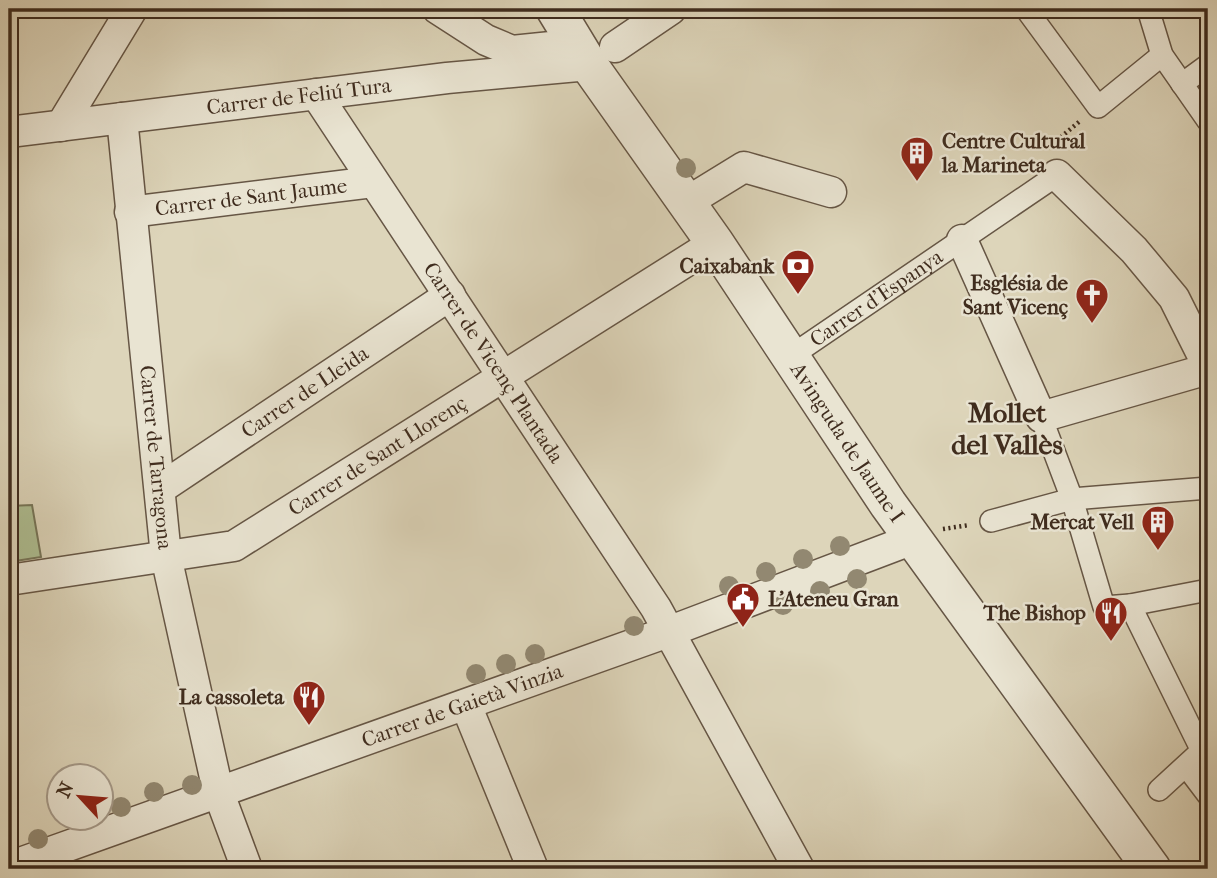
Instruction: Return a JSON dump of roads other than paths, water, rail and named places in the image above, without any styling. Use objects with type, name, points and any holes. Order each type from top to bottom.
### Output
[{"type":"street","points":[[61,126],[132,9]]},
{"type":"street","points":[[438,9],[486,40],[512,51],[561,46],[602,56],[671,9]]},
{"type":"street","name":"Avinguda de Jaume I","points":[[555,9],[602,56],[687,202],[913,539],[1152,869]]},
{"type":"street","points":[[1026,9],[1097,107],[1162,55]]},
{"type":"street","points":[[1148,9],[1162,55],[1208,121]]},
{"type":"street","points":[[481,76],[486,40]]},
{"type":"street","name":"Carrer de Feliú Tura","points":[[9,132],[481,76],[602,56]]},
{"type":"street","points":[[1182,83],[1208,65]]},
{"type":"street","name":"Carrer de Vicenç Plantada","points":[[316,94],[668,632],[799,869]]},
{"type":"street","name":"Carrer de Tarragona","points":[[121,118],[166,556],[218,791],[247,869]]},
{"type":"street","points":[[687,202],[744,167],[831,192]]},
{"type":"street","points":[[1041,417],[1208,368],[1174,298],[1134,250],[1057,175]]},
{"type":"street","name":"Carrer d'Espanya","points":[[791,356],[1057,175]]},
{"type":"street","name":"Carrer de Sant Jaume","points":[[130,212],[373,182]]},
{"type":"street","points":[[962,240],[1041,417],[1072,499],[1104,607],[1130,605],[1208,590]]},
{"type":"street","name":"Carrer de Sant Llorenç","points":[[9,580],[234,546],[715,243]]},
{"type":"street","name":"Carrer de Lleida","points":[[161,488],[450,295]]},
{"type":"street","points":[[991,521],[1072,499],[1208,488]]},
{"type":"street","name":"Carrer de Gaietà Vinzia","points":[[9,867],[668,632],[913,539]]},
{"type":"street","points":[[1130,605],[1205,748],[1159,790]]},
{"type":"street","points":[[466,705],[533,869]]},
{"type":"street","points":[[1186,766],[1208,794]]},
{"type":"place","name":"Centre Cultural la Marineta","points":[[917,183]]},
{"type":"place","name":"Caixabank","points":[[798,296]]},
{"type":"place","name":"Església de Sant Vicenç","points":[[1092,325]]},
{"type":"place","name":"Mercat Vell","points":[[1158,552]]},
{"type":"place","name":"L'Ateneu Gran","points":[[743,629]]},
{"type":"place","name":"The Bishop","points":[[1111,643]]},
{"type":"place","name":"La cassoleta","points":[[309,727]]},
{"type":"district","name":"Mollet del Vallès","points":[[1007,428]]}]
